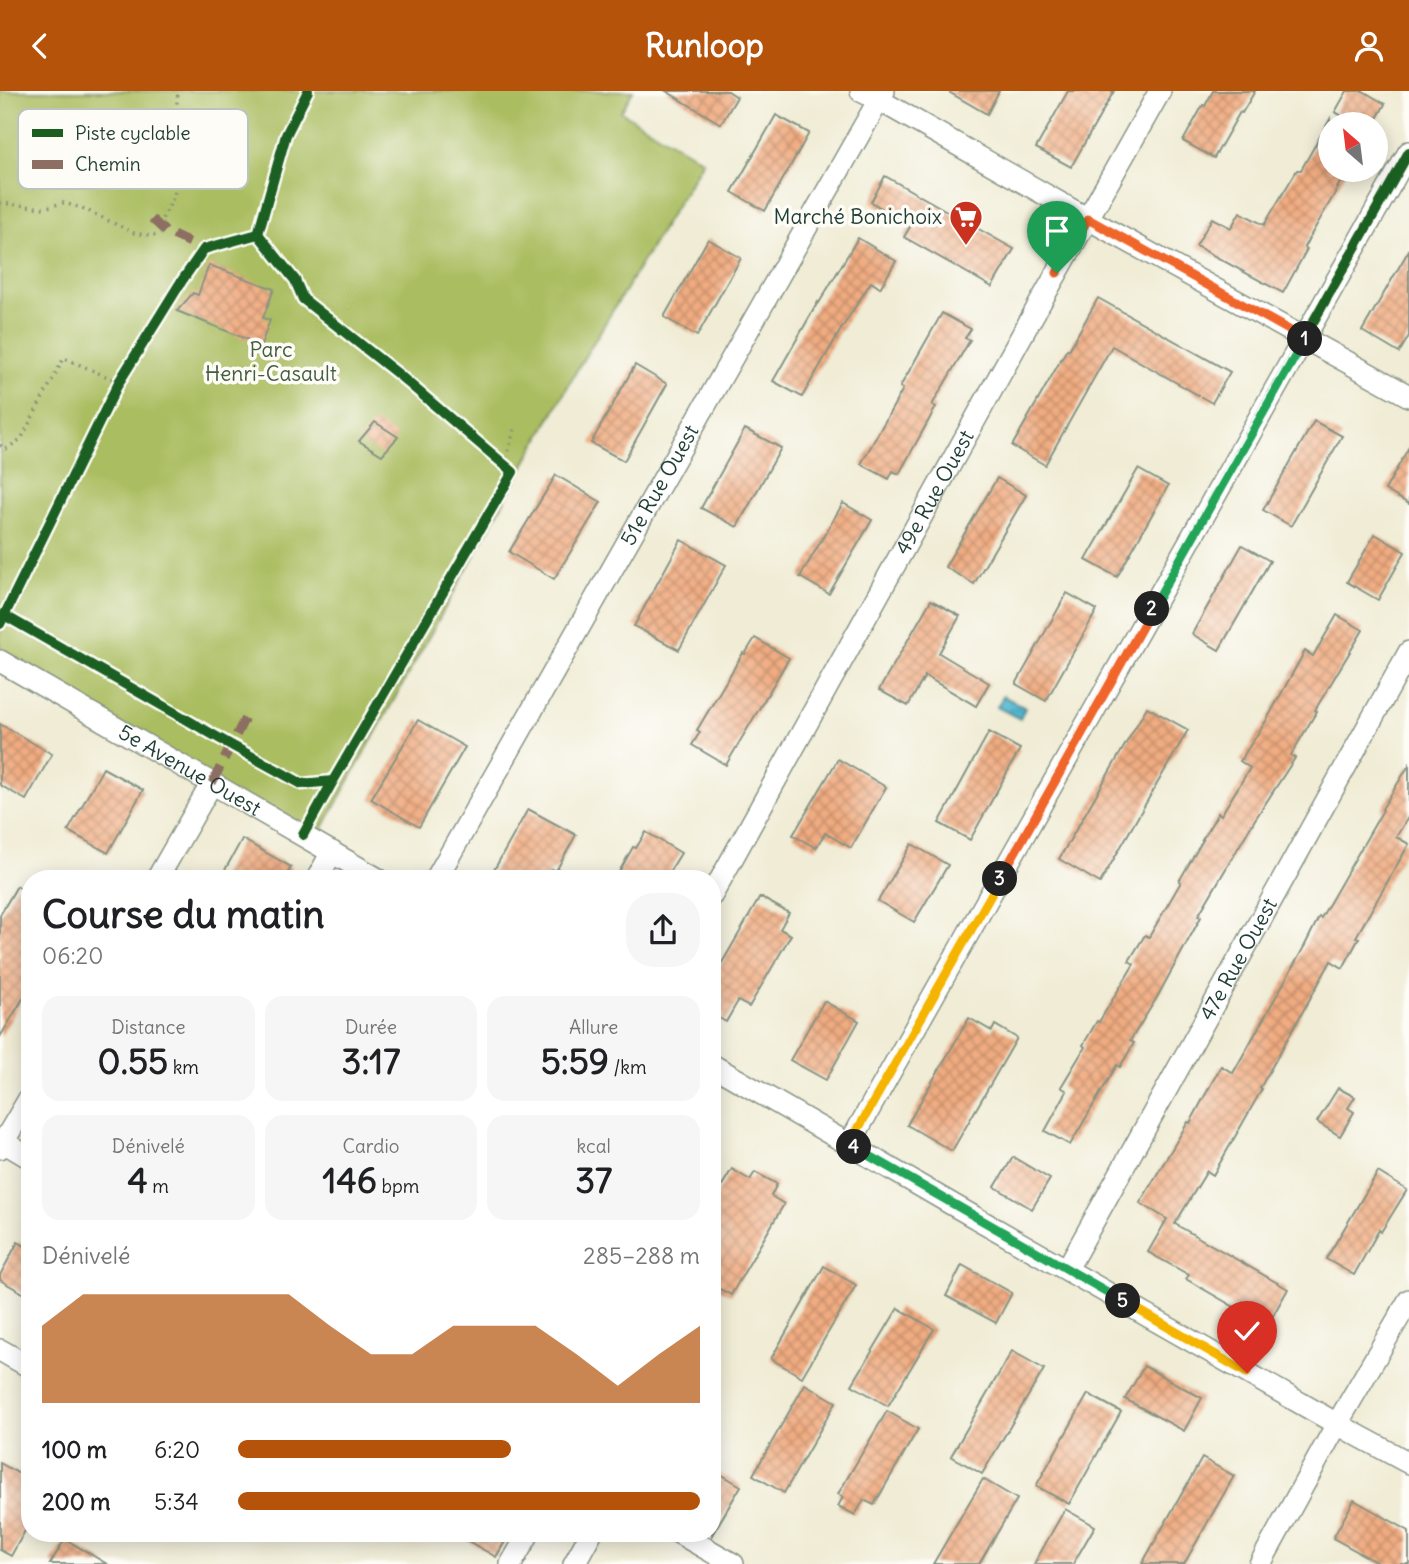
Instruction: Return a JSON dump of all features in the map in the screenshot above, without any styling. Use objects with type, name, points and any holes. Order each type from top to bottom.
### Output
[{"type":"street","name":"49e Rue Ouest","points":[[721,879],[1160,91]]},
{"type":"street","points":[[875,94],[1088,219],[1409,396]]},
{"type":"street","name":"51e Rue Ouest","points":[[441,870],[875,94]]},
{"type":"street","points":[[849,1145],[1409,152]]},
{"type":"street","name":"47e Rue Ouest","points":[[1067,1269],[1409,652]]},
{"type":"street","name":"5e Avenue Ouest","points":[[0,660],[363,870]]},
{"type":"street","points":[[162,870],[212,783]]},
{"type":"street","points":[[322,870],[332,852]]},
{"type":"street","points":[[721,1070],[1409,1463]]},
{"type":"street","points":[[21,1111],[1,1143],[21,1153]]},
{"type":"street","points":[[1260,1564],[1409,1300]]},
{"type":"street","points":[[0,1350],[21,1362]]},
{"type":"street","points":[[511,1564],[524,1542]]},
{"type":"street","points":[[575,1564],[586,1542]]},
{"type":"street","points":[[694,1542],[726,1562]]},
{"type":"path","points":[[176,109],[178,91]]},
{"type":"path","points":[[159,225],[175,189]]},
{"type":"path","points":[[0,203],[44,208],[63,203],[82,208],[134,233],[153,236],[166,232]]},
{"type":"path","points":[[0,445],[6,449],[21,439],[64,358],[119,382]]},
{"type":"path","points":[[504,465],[514,428]]},
{"type":"green space","name":"Parc Henri-Casault","points":[[0,91],[633,91],[621,112],[703,161],[578,368],[315,842],[0,661]]},
{"type":"water","points":[[1003,696],[1025,708],[1020,719],[997,707]]},
{"type":"building","points":[[666,91],[728,91],[737,97],[721,124]]},
{"type":"building","points":[[947,91],[999,91],[987,114]]},
{"type":"building","points":[[1068,91],[1114,91],[1071,167],[1036,148]]},
{"type":"building","points":[[1213,91],[1255,91],[1214,158],[1183,141]]},
{"type":"building","points":[[1347,91],[1363,91],[1385,104],[1381,112],[1335,112]]},
{"type":"building","points":[[776,115],[809,133],[765,211],[732,192]]},
{"type":"building","points":[[1318,140],[1318,182],[1340,182],[1304,247],[1307,249],[1283,293],[1196,246],[1212,218],[1231,228],[1240,212],[1264,225],[1297,170],[1301,170]]},
{"type":"building","points":[[885,176],[1014,249],[992,287],[904,237],[911,225],[871,202]]},
{"type":"building","points":[[858,238],[896,261],[880,288],[871,282],[802,397],[773,381]]},
{"type":"building","points":[[708,239],[741,258],[697,336],[664,317]]},
{"type":"building","points":[[1409,250],[1409,336],[1399,353],[1362,331]]},
{"type":"building","points":[[209,265],[274,289],[263,318],[270,320],[261,345],[177,311],[193,293],[198,295]]},
{"type":"building","points":[[1098,298],[1230,372],[1212,403],[1112,346],[1045,465],[1012,446]]},
{"type":"building","points":[[942,313],[971,329],[965,338],[970,340],[932,405],[936,407],[899,474],[893,471],[889,479],[861,464]]},
{"type":"building","points":[[635,365],[667,384],[624,461],[591,443]]},
{"type":"building","points":[[1314,421],[1342,436],[1291,526],[1263,510]]},
{"type":"building","points":[[375,422],[398,437],[382,455],[359,441]]},
{"type":"building","points":[[745,429],[781,448],[737,527],[701,508]]},
{"type":"building","points":[[1409,447],[1409,504],[1385,490]]},
{"type":"building","points":[[1138,469],[1168,486],[1117,577],[1086,560]]},
{"type":"building","points":[[556,475],[601,502],[554,579],[509,552]]},
{"type":"building","points":[[997,478],[1026,495],[974,584],[945,567]]},
{"type":"building","points":[[843,503],[872,520],[829,594],[800,577]]},
{"type":"building","points":[[1375,534],[1405,552],[1378,600],[1347,582]]},
{"type":"building","points":[[681,540],[726,565],[679,650],[634,626]]},
{"type":"building","points":[[1242,545],[1270,561],[1219,650],[1192,634]]},
{"type":"building","points":[[1067,593],[1097,610],[1046,701],[1016,684]]},
{"type":"building","points":[[931,600],[960,616],[939,653],[989,683],[976,706],[925,676],[908,706],[879,690]]},
{"type":"building","points":[[1337,615],[1363,630],[1291,755],[1295,758],[1198,916],[1201,917],[1130,1041],[1134,1043],[1120,1067],[1117,1065],[1070,1145],[1045,1131],[1067,1091],[1061,1087],[1097,1021],[1099,1022],[1134,964],[1129,961],[1145,935],[1149,937],[1218,813],[1221,815],[1250,768],[1240,761],[1305,651],[1313,656]]},
{"type":"building","points":[[755,638],[789,658],[726,765],[692,745],[700,732],[697,730],[743,653],[745,654]]},
{"type":"building","points":[[1147,707],[1188,730],[1100,883],[1059,859]]},
{"type":"building","points":[[418,720],[465,747],[419,827],[371,799]]},
{"type":"building","points":[[0,724],[52,754],[26,800],[0,785]]},
{"type":"building","points":[[989,732],[1020,749],[970,840],[939,823]]},
{"type":"building","points":[[838,759],[886,787],[851,848],[825,833],[816,848],[793,835]]},
{"type":"building","points":[[1409,765],[1409,816],[1396,837],[1409,844],[1356,937],[1359,938],[1343,968],[1331,961],[1213,1175],[1207,1171],[1175,1224],[1288,1289],[1267,1326],[1186,1279],[1189,1275],[1148,1252],[1167,1219],[1140,1203],[1188,1122],[1190,1123],[1221,1066],[1233,1073],[1319,917],[1321,918]]},
{"type":"building","points":[[103,768],[143,790],[108,853],[68,831]]},
{"type":"building","points":[[528,809],[576,835],[557,870],[494,870]]},
{"type":"building","points":[[646,832],[681,853],[671,870],[620,870],[633,847],[636,848]]},
{"type":"building","points":[[242,839],[291,867],[290,870],[225,870]]},
{"type":"building","points":[[912,844],[948,865],[914,922],[878,901]]},
{"type":"building","points":[[17,886],[21,888],[21,1002],[0,1037],[0,915]]},
{"type":"building","points":[[760,897],[789,913],[780,929],[791,935],[749,1007],[738,1001],[726,1022],[721,1019],[721,964]]},
{"type":"building","points":[[824,1001],[859,1021],[826,1080],[790,1060]]},
{"type":"building","points":[[969,1018],[992,1031],[995,1025],[1017,1038],[952,1151],[907,1125]]},
{"type":"building","points":[[1338,1088],[1355,1097],[1348,1108],[1354,1112],[1340,1136],[1317,1122]]},
{"type":"building","points":[[1013,1157],[1050,1179],[1032,1209],[995,1187]]},
{"type":"building","points":[[732,1169],[750,1180],[755,1172],[777,1184],[771,1196],[784,1204],[731,1295],[721,1290],[721,1187]]},
{"type":"building","points":[[1378,1172],[1407,1190],[1381,1232],[1379,1230],[1354,1275],[1326,1259]]},
{"type":"building","points":[[18,1242],[21,1244],[21,1292],[0,1280],[0,1275]]},
{"type":"building","points":[[962,1265],[1012,1293],[996,1323],[946,1296]]},
{"type":"building","points":[[824,1266],[856,1285],[802,1377],[771,1359]]},
{"type":"building","points":[[898,1308],[934,1329],[888,1406],[852,1385]]},
{"type":"building","points":[[1012,1351],[1044,1369],[982,1474],[951,1456]]},
{"type":"building","points":[[1144,1366],[1202,1398],[1184,1431],[1125,1399]]},
{"type":"building","points":[[805,1384],[836,1402],[784,1493],[753,1475]]},
{"type":"building","points":[[1088,1394],[1121,1412],[1069,1504],[1036,1486]]},
{"type":"building","points":[[887,1411],[918,1429],[874,1505],[864,1500],[855,1515],[838,1506],[843,1497],[838,1494]]},
{"type":"building","points":[[1202,1458],[1234,1476],[1184,1564],[1142,1564]]},
{"type":"building","points":[[0,1463],[21,1475],[21,1538],[11,1556],[0,1550]]},
{"type":"building","points":[[721,1474],[741,1486],[721,1520]]},
{"type":"building","points":[[983,1479],[1017,1499],[979,1564],[933,1564]]},
{"type":"building","points":[[1354,1500],[1409,1531],[1409,1564],[1380,1564],[1333,1538]]},
{"type":"building","points":[[1065,1509],[1095,1526],[1073,1564],[1034,1564]]},
{"type":"building","points":[[63,1542],[70,1542],[107,1564],[50,1564]]},
{"type":"building","points":[[470,1542],[505,1542],[496,1557]]},
{"type":"marked path","points":[[152,219],[166,232],[204,249]]},
{"type":"marked path","points":[[212,783],[246,716]]},
{"type":"cycle path","points":[[0,624],[119,382],[181,282],[204,249],[258,234],[286,135],[308,91]]},
{"type":"cycle path","points":[[849,1145],[1409,152]]},
{"type":"cycle path","points":[[258,234],[295,280],[303,299],[398,374],[513,472],[303,835]]},
{"type":"cycle path","points":[[4,615],[302,784],[333,781]]},
{"type":"place","name":"Marché Bonichoix","points":[[966,247]]},
{"type":"route","points":[[1057,273],[1088,219],[1305,338],[849,1145],[1247,1373]]}]
